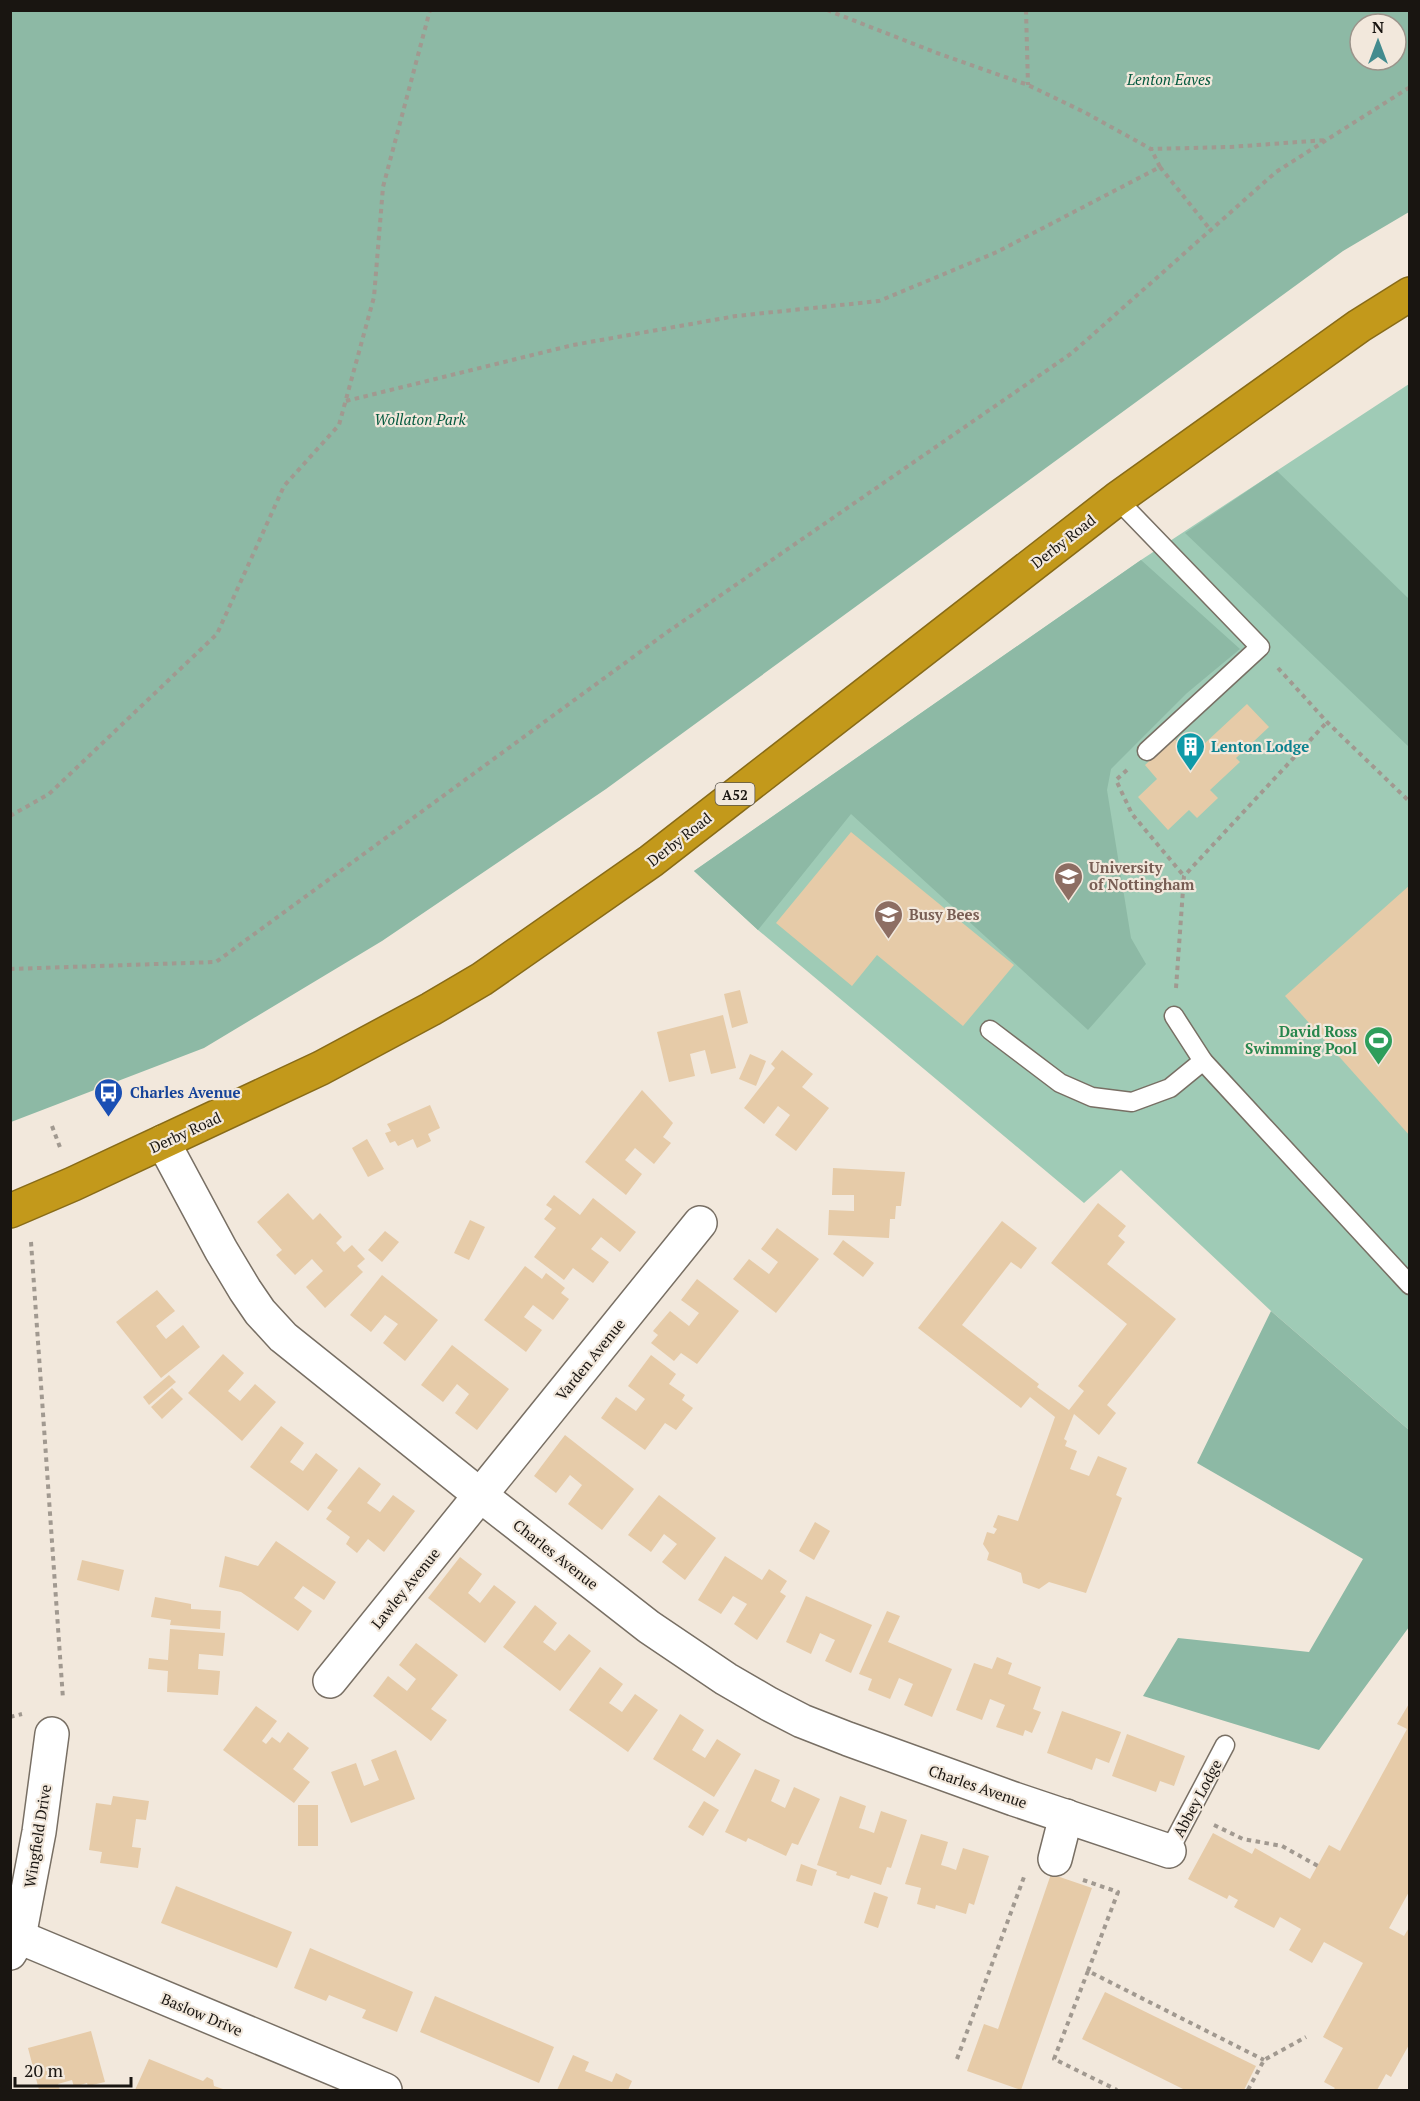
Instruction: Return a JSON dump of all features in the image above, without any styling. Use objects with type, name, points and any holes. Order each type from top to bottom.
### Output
[{"type":"highway","name":"Derby Road","points":[[20,1221],[164,1142],[321,1068],[482,980],[651,861],[1117,499],[1359,326],[1410,294]]},
{"type":"street","name":"Charles Avenue","points":[[164,1142],[221,1250],[260,1312],[283,1337],[649,1627],[726,1679],[802,1721],[848,1740],[1169,1851]]},
{"type":"street","name":"Varden Avenue","points":[[480,1495],[700,1223]]},
{"type":"street","name":"Lawley Avenue","points":[[330,1681],[480,1495]]},
{"type":"street","name":"Wingfield Drive","points":[[13,1942],[39,1832],[52,1734]]},
{"type":"street","points":[[1053,1864],[1066,1816]]},
{"type":"street","name":"Baslow Drive","points":[[13,1942],[385,2091]]},
{"type":"lane","points":[[1117,499],[1260,647],[1147,751]]},
{"type":"lane","points":[[1174,1016],[1203,1061],[1410,1285]]},
{"type":"lane","points":[[990,1030],[1060,1083],[1092,1097],[1132,1102],[1170,1088],[1203,1061]]},
{"type":"lane","name":"Abbey Lodge","points":[[1169,1851],[1225,1745]]},
{"type":"path","points":[[10,816],[49,794],[217,634],[284,486],[339,425],[374,297],[383,187],[430,10]]},
{"type":"path","points":[[827,10],[937,53],[1028,85],[1151,148],[1230,147],[1327,140]]},
{"type":"path","points":[[1026,10],[1028,85]]},
{"type":"path","points":[[10,969],[216,962],[666,633],[1072,353],[1276,172],[1410,87]]},
{"type":"path","points":[[1151,148],[1160,167],[1209,228]]},
{"type":"path","points":[[345,401],[573,345],[736,316],[879,301],[997,252],[1160,167]]},
{"type":"path","points":[[1260,647],[1327,722],[1410,802]]},
{"type":"path","points":[[1174,1016],[1184,876],[1327,722]]},
{"type":"path","points":[[1147,751],[1116,780],[1132,814],[1184,876]]},
{"type":"path","points":[[20,1221],[63,1698],[52,1734]]},
{"type":"path","points":[[1189,1813],[1243,1839],[1282,1846],[1318,1866]]},
{"type":"path","points":[[957,2059],[1029,1863],[1053,1864],[1118,1892],[1054,2059],[1116,2091]]},
{"type":"path","points":[[1088,1971],[1264,2060]]},
{"type":"path","points":[[1248,2091],[1264,2060],[1306,2037]]},
{"type":"green space","name":"Wollaton Park","points":[[11,10],[1409,11],[1409,212],[1343,251],[606,789],[382,941],[204,1048],[11,1122]]},
{"type":"green space","name":"University of Nottingham","points":[[1409,384],[1409,1430],[1271,1311],[1121,1170],[1084,1203],[758,930],[694,871],[1141,560]]},
{"type":"green space","points":[[1277,471],[1409,599],[1409,747],[1185,533]]},
{"type":"green space","points":[[1141,560],[1240,649],[1187,693],[1111,769],[1107,790],[1131,938],[1146,964],[1088,1030],[851,814],[758,930],[694,871]]},
{"type":"green space","points":[[1271,1311],[1409,1430],[1409,1627],[1319,1750],[1143,1696],[1178,1638],[1309,1652],[1363,1559],[1197,1463]]},
{"type":"building","name":"Lenton Lodge","points":[[1247,704],[1269,727],[1236,758],[1240,762],[1210,790],[1218,798],[1197,818],[1189,810],[1168,830],[1138,797],[1157,779],[1145,765],[1174,738],[1181,746],[1195,734],[1204,744]]},
{"type":"building","name":"Busy Bees","points":[[851,832],[1014,965],[963,1026],[877,955],[852,986],[776,923]]},
{"type":"building","name":"David Ross Swimming Pool","points":[[1410,885],[1410,1136],[1285,996]]},
{"type":"building","points":[[740,990],[748,1023],[732,1028],[724,994]]},
{"type":"building","points":[[723,1015],[736,1068],[711,1074],[705,1050],[690,1054],[695,1076],[669,1082],[657,1032]]},
{"type":"building","points":[[782,1050],[813,1074],[802,1087],[829,1108],[796,1151],[775,1135],[790,1115],[778,1106],[764,1124],[744,1108],[775,1068],[771,1064]]},
{"type":"building","points":[[750,1054],[766,1061],[756,1086],[739,1079]]},
{"type":"building","points":[[642,1090],[673,1123],[663,1137],[671,1143],[654,1164],[635,1148],[625,1160],[642,1174],[626,1195],[585,1162]]},
{"type":"building","points":[[430,1105],[440,1128],[428,1134],[431,1141],[417,1148],[413,1139],[398,1146],[395,1141],[390,1143],[385,1133],[391,1131],[387,1124]]},
{"type":"building","points":[[367,1139],[384,1169],[368,1177],[352,1148]]},
{"type":"building","points":[[833,1168],[905,1172],[901,1206],[896,1206],[895,1219],[890,1219],[889,1238],[828,1235],[829,1210],[854,1211],[854,1195],[832,1195]]},
{"type":"building","points":[[288,1193],[313,1220],[320,1213],[342,1237],[336,1243],[344,1252],[352,1245],[365,1259],[357,1266],[363,1272],[325,1308],[306,1287],[323,1271],[312,1259],[295,1275],[276,1255],[282,1250],[257,1222]]},
{"type":"building","points":[[554,1195],[580,1215],[593,1198],[636,1232],[620,1252],[601,1237],[591,1249],[609,1262],[593,1283],[573,1268],[564,1280],[534,1257],[556,1228],[544,1219],[552,1209],[546,1205]]},
{"type":"building","points":[[1098,1203],[1126,1226],[1118,1236],[1125,1242],[1107,1264],[1176,1319],[1107,1405],[1116,1413],[1099,1435],[1074,1414],[1064,1439],[1067,1441],[1065,1446],[1077,1451],[1070,1469],[1089,1476],[1098,1456],[1127,1468],[1116,1495],[1122,1498],[1086,1593],[1049,1582],[1039,1589],[1023,1583],[1021,1573],[987,1560],[989,1553],[983,1544],[987,1532],[994,1534],[997,1529],[993,1527],[998,1515],[1018,1521],[1055,1417],[1030,1397],[1021,1408],[918,1328],[1002,1221],[1037,1248],[1021,1269],[1011,1262],[962,1325],[1039,1384],[1037,1387],[1069,1410],[1084,1391],[1078,1386],[1127,1324],[1051,1263]]},
{"type":"building","points":[[470,1220],[485,1227],[469,1260],[454,1253]]},
{"type":"building","points":[[777,1228],[819,1259],[776,1313],[733,1279],[749,1259],[769,1274],[778,1262],[761,1249]]},
{"type":"building","points":[[385,1231],[399,1242],[382,1262],[368,1250]]},
{"type":"building","points":[[843,1240],[874,1263],[863,1277],[833,1254]]},
{"type":"building","points":[[525,1266],[542,1279],[546,1273],[565,1288],[561,1293],[569,1299],[553,1320],[533,1305],[524,1317],[542,1330],[526,1352],[484,1320]]},
{"type":"building","points":[[382,1275],[438,1320],[405,1361],[383,1343],[398,1324],[385,1315],[371,1332],[350,1315]]},
{"type":"building","points":[[697,1279],[739,1311],[697,1364],[681,1353],[674,1361],[651,1343],[658,1335],[653,1331],[670,1311],[689,1326],[699,1313],[681,1300]]},
{"type":"building","points":[[157,1290],[175,1311],[156,1326],[161,1333],[166,1339],[183,1325],[200,1347],[161,1378],[116,1322]]},
{"type":"building","points":[[452,1345],[509,1389],[477,1430],[455,1413],[469,1394],[457,1384],[443,1402],[421,1385]]},
{"type":"building","points":[[223,1354],[244,1373],[228,1391],[240,1401],[255,1384],[276,1402],[242,1441],[188,1393]]},
{"type":"building","points":[[651,1355],[676,1374],[669,1384],[685,1395],[682,1400],[693,1408],[676,1430],[665,1423],[645,1450],[601,1418],[616,1397],[636,1411],[645,1399],[628,1386]]},
{"type":"building","points":[[169,1375],[176,1382],[149,1405],[143,1397]]},
{"type":"building","points":[[172,1388],[183,1399],[162,1419],[151,1407]]},
{"type":"building","points":[[281,1426],[304,1443],[290,1462],[303,1471],[316,1453],[338,1470],[308,1511],[250,1467]]},
{"type":"building","points":[[565,1435],[634,1489],[602,1530],[568,1504],[582,1485],[570,1475],[556,1493],[534,1476]]},
{"type":"building","points":[[359,1467],[381,1484],[367,1503],[380,1512],[393,1495],[415,1511],[384,1552],[368,1539],[357,1553],[346,1544],[350,1537],[326,1519],[332,1511],[327,1508]]},
{"type":"building","points":[[659,1495],[716,1538],[685,1580],[662,1562],[677,1544],[664,1534],[651,1552],[628,1535]]},
{"type":"building","points":[[815,1522],[830,1531],[814,1560],[799,1551]]},
{"type":"building","points":[[276,1541],[336,1582],[324,1600],[303,1586],[294,1598],[312,1611],[298,1631],[241,1592],[219,1587],[225,1556],[258,1566]]},
{"type":"building","points":[[725,1556],[762,1580],[769,1569],[787,1581],[780,1592],[786,1596],[757,1640],[734,1624],[747,1604],[733,1596],[721,1614],[698,1600]]},
{"type":"building","points":[[460,1557],[482,1574],[468,1593],[480,1603],[494,1585],[516,1602],[485,1643],[428,1598]]},
{"type":"building","points":[[82,1560],[124,1570],[119,1591],[77,1580]]},
{"type":"building","points":[[806,1596],[872,1625],[851,1673],[825,1661],[835,1640],[820,1633],[811,1654],[786,1642]]},
{"type":"building","points":[[155,1597],[191,1604],[191,1609],[221,1611],[220,1629],[170,1625],[171,1620],[151,1617]]},
{"type":"building","points":[[535,1605],[557,1623],[543,1642],[555,1651],[569,1634],[591,1651],[560,1691],[503,1647]]},
{"type":"building","points":[[887,1611],[900,1616],[888,1642],[952,1669],[932,1717],[904,1705],[913,1684],[899,1678],[890,1699],[868,1690],[872,1679],[859,1674]]},
{"type":"building","points":[[170,1629],[225,1633],[223,1656],[199,1654],[198,1669],[220,1671],[218,1695],[167,1692],[168,1671],[148,1669],[149,1658],[168,1660]]},
{"type":"building","points":[[416,1643],[458,1675],[431,1709],[447,1720],[431,1741],[373,1696],[388,1676],[407,1691],[416,1679],[399,1665]]},
{"type":"building","points":[[997,1657],[1012,1663],[1008,1674],[1041,1687],[1033,1709],[1041,1712],[1032,1733],[1025,1730],[1023,1736],[996,1727],[1005,1705],[990,1699],[982,1720],[956,1710],[974,1663],[992,1669]]},
{"type":"building","points":[[600,1667],[623,1684],[609,1703],[622,1712],[635,1694],[658,1710],[628,1752],[569,1710]]},
{"type":"building","points":[[1410,1702],[1410,1890],[1389,1928],[1404,1936],[1410,1926],[1410,2043],[1391,2077],[1386,2074],[1377,2090],[1333,2090],[1335,2088],[1324,2082],[1343,2048],[1323,2037],[1363,1963],[1324,1942],[1312,1963],[1289,1950],[1301,1929],[1280,1917],[1274,1928],[1234,1907],[1238,1900],[1229,1895],[1227,1899],[1188,1879],[1213,1833],[1252,1854],[1255,1848],[1310,1879],[1329,1845],[1340,1851],[1407,1729],[1397,1724]]},
{"type":"building","points":[[256,1706],[277,1721],[262,1741],[266,1744],[272,1737],[280,1743],[288,1732],[309,1748],[293,1769],[310,1782],[294,1803],[223,1750]]},
{"type":"building","points":[[1062,1711],[1121,1732],[1109,1763],[1096,1758],[1092,1770],[1047,1753]]},
{"type":"building","points":[[680,1714],[704,1730],[692,1750],[705,1758],[717,1739],[741,1754],[714,1797],[653,1759]]},
{"type":"building","points":[[1127,1734],[1185,1756],[1174,1786],[1160,1781],[1156,1792],[1112,1776]]},
{"type":"building","points":[[396,1750],[415,1799],[351,1823],[331,1772],[356,1763],[364,1786],[379,1780],[371,1760]]},
{"type":"building","points":[[755,1769],[780,1780],[771,1801],[785,1808],[794,1787],[820,1799],[798,1845],[792,1843],[786,1856],[748,1838],[746,1842],[725,1832]]},
{"type":"building","points":[[113,1796],[149,1801],[146,1820],[136,1819],[132,1847],[141,1848],[138,1868],[100,1863],[102,1852],[89,1850],[96,1803],[111,1805]]},
{"type":"building","points":[[840,1796],[866,1806],[859,1828],[874,1833],[881,1811],[907,1820],[891,1868],[887,1867],[881,1885],[851,1875],[849,1879],[836,1875],[837,1872],[817,1865]]},
{"type":"building","points":[[704,1801],[719,1810],[703,1836],[688,1827]]},
{"type":"building","points":[[298,1805],[318,1805],[318,1846],[298,1846]]},
{"type":"building","points":[[921,1834],[948,1842],[941,1865],[956,1870],[963,1848],[989,1856],[974,1905],[969,1903],[966,1914],[936,1905],[935,1909],[917,1904],[921,1888],[905,1884]]},
{"type":"building","points":[[801,1864],[817,1870],[812,1886],[796,1881]]},
{"type":"building","points":[[1051,1874],[1092,1888],[1021,2090],[967,2071],[984,2024],[998,2029]]},
{"type":"building","points":[[176,1886],[292,1932],[277,1968],[161,1923]]},
{"type":"building","points":[[874,1892],[888,1897],[878,1928],[864,1923]]},
{"type":"building","points":[[310,1948],[413,1992],[397,2032],[362,2018],[366,2010],[329,1995],[326,2001],[294,1988]]},
{"type":"building","points":[[1105,1992],[1256,2066],[1244,2090],[1185,2090],[1082,2039]]},
{"type":"building","points":[[435,1996],[554,2047],[539,2083],[420,2032]]},
{"type":"building","points":[[91,2031],[105,2082],[88,2086],[87,2083],[74,2087],[72,2080],[58,2084],[60,2090],[39,2090],[28,2048]]},
{"type":"building","points":[[573,2055],[589,2062],[585,2071],[612,2082],[616,2073],[632,2081],[628,2090],[557,2090]]},
{"type":"building","points":[[149,2059],[203,2081],[207,2077],[213,2080],[214,2086],[226,2090],[135,2090]]},
{"type":"place","name":"Lenton Lodge","points":[[1190,772]]},
{"type":"place","name":"University of Nottingham","points":[[1068,902]]},
{"type":"place","name":"Busy Bees","points":[[888,940]]},
{"type":"place","name":"David Ross Swimming Pool","points":[[1378,1066]]},
{"type":"place","name":"Charles Avenue","points":[[109,1118]]},
{"type":"park label","name":"Lenton Eaves","points":[[1169,79]]}]
